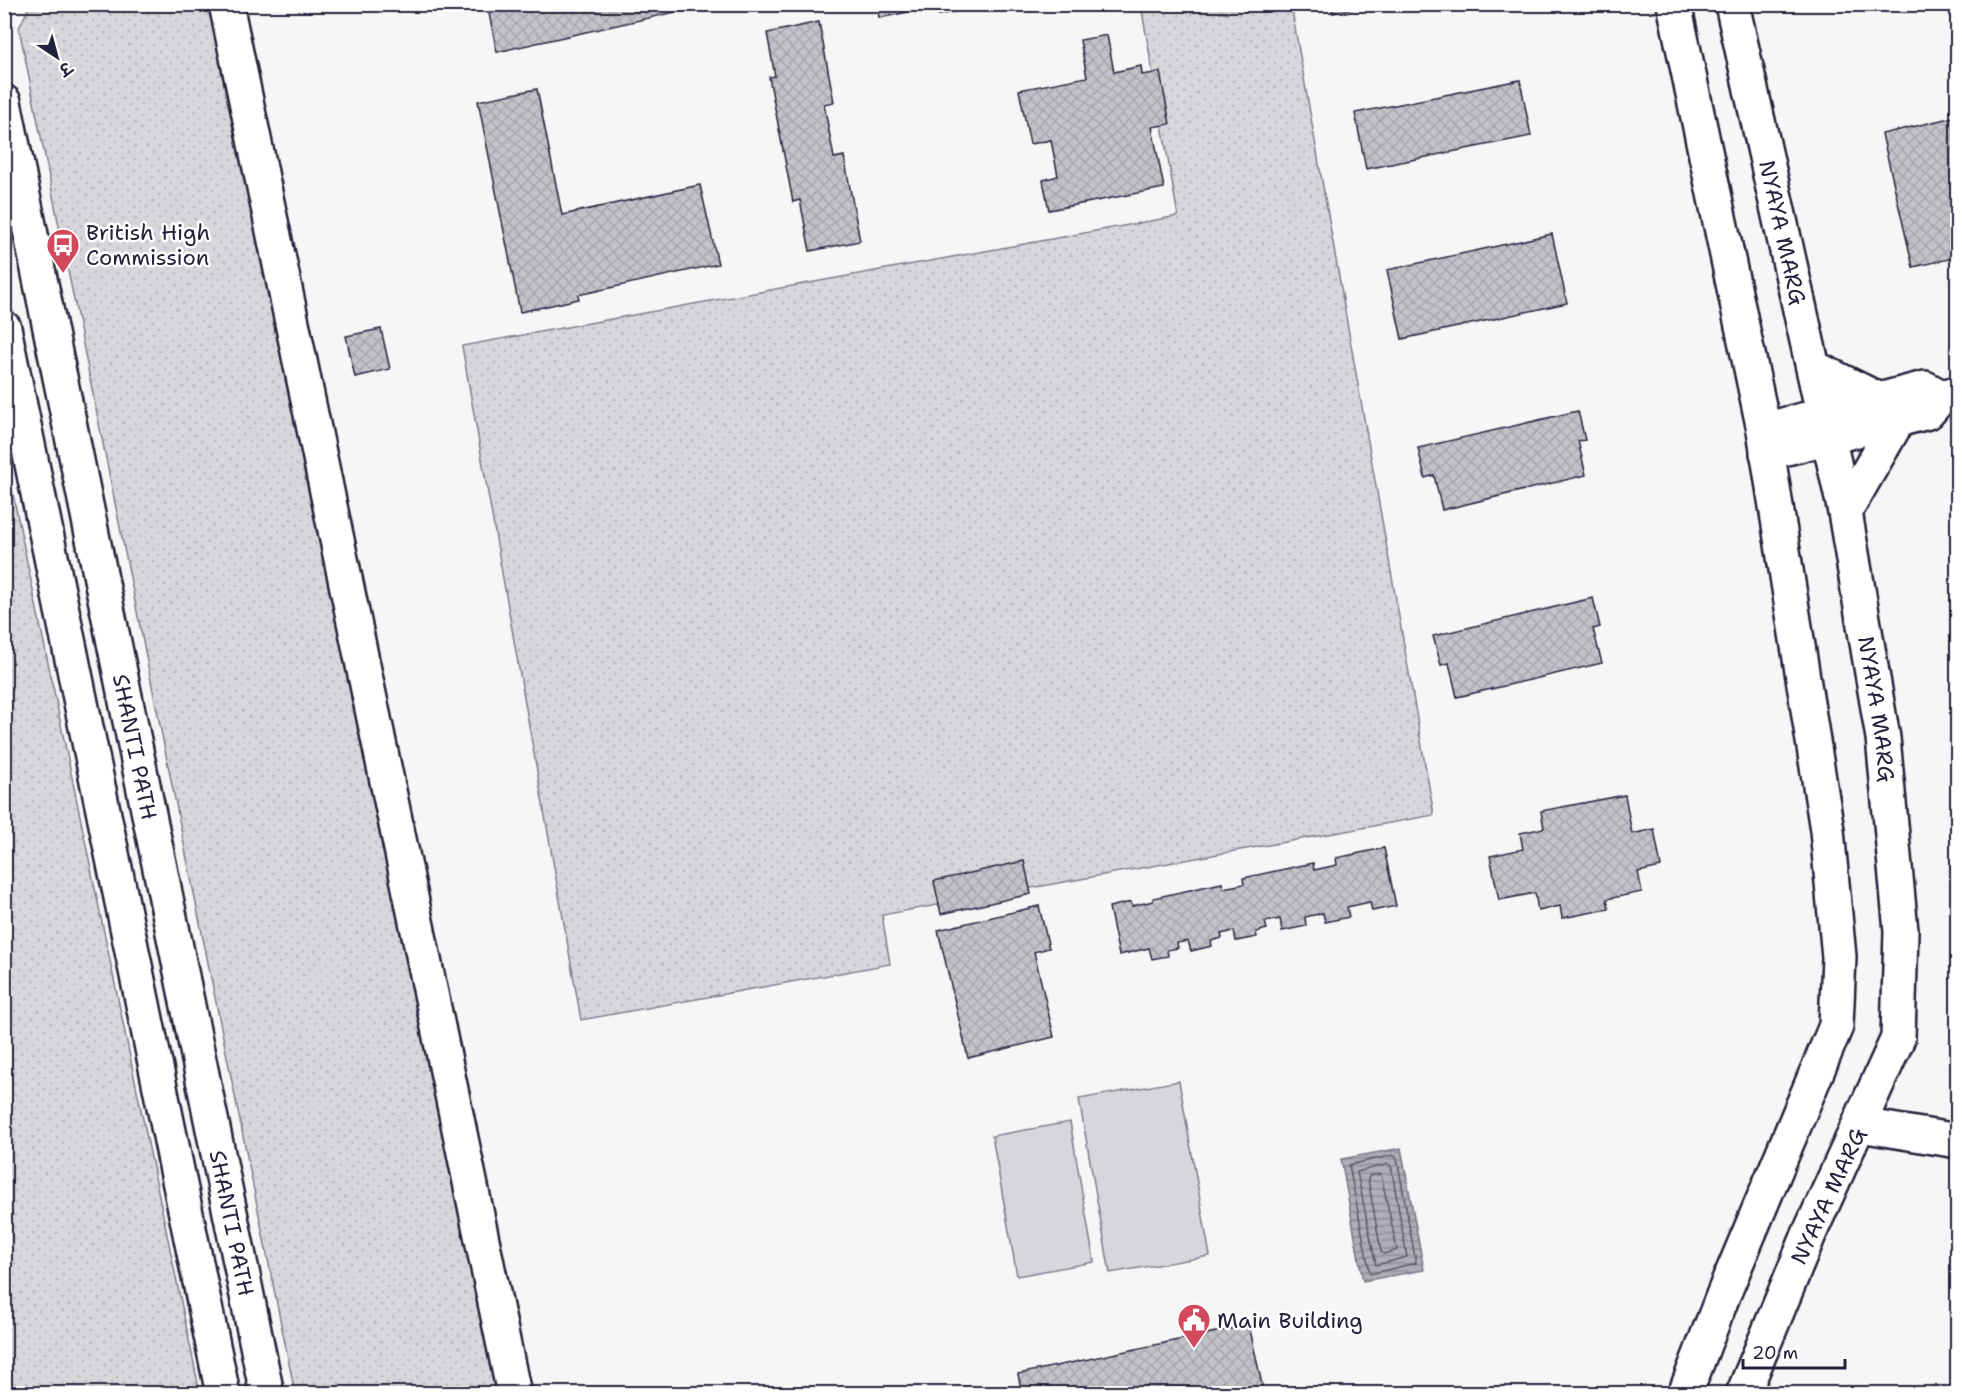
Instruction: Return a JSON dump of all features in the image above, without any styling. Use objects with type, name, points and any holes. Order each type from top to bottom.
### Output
[{"type":"street","points":[[226,4],[514,1394]]},
{"type":"street","points":[[1674,4],[1766,441],[1827,830],[1839,957],[1836,1026],[1724,1293],[1685,1394]]},
{"type":"street","name":"NYAYA MARG","points":[[1732,4],[1845,512],[1883,738],[1900,931],[1898,1038],[1810,1232],[1743,1394]]},
{"type":"street","name":"SHANTI PATH","points":[[4,102],[267,1394]]},
{"type":"street","name":"SHANTI PATH","points":[[4,328],[223,1394]]},
{"type":"street","points":[[1814,367],[1889,410]]},
{"type":"street","points":[[1766,441],[1889,410],[1925,388],[1949,395]]},
{"type":"street","points":[[1845,512],[1889,410]]},
{"type":"street","points":[[1860,1125],[1958,1141]]},
{"type":"shaded area","points":[[209,4],[212,8],[501,1393],[295,1393],[19,28],[30,5]]},
{"type":"shaded area","points":[[1141,5],[1291,5],[1434,815],[882,915],[890,964],[581,1020],[462,346],[1178,216]]},
{"type":"shaded area","points":[[5,456],[200,1393],[5,1393]]},
{"type":"shaded area","points":[[1179,1081],[1210,1256],[1110,1273],[1079,1099]]},
{"type":"shaded area","points":[[1070,1122],[1094,1262],[1017,1276],[992,1136]]},
{"type":"water","points":[[1401,1148],[1424,1270],[1363,1281],[1341,1159]]},
{"type":"building","points":[[487,4],[707,4],[707,5],[497,52]]},
{"type":"building","points":[[877,4],[981,4],[981,6],[939,15],[937,6],[879,18]]},
{"type":"building","points":[[1331,4],[1373,4],[1333,13]]},
{"type":"building","points":[[819,22],[834,102],[824,104],[834,158],[844,156],[860,241],[810,251],[800,200],[793,202],[769,77],[775,76],[767,33]]},
{"type":"building","points":[[1107,35],[1114,72],[1141,66],[1142,75],[1160,72],[1170,124],[1152,127],[1164,188],[1049,210],[1043,180],[1058,176],[1051,140],[1030,144],[1019,90],[1087,77],[1080,40]]},
{"type":"building","points":[[1520,80],[1531,136],[1366,169],[1355,113]]},
{"type":"building","points":[[537,89],[562,215],[700,185],[718,264],[578,295],[579,299],[520,312],[478,101]]},
{"type":"building","points":[[1958,116],[1958,257],[1913,267],[1882,134]]},
{"type":"building","points":[[1552,234],[1567,303],[1402,339],[1387,270]]},
{"type":"building","points":[[381,329],[390,369],[355,377],[346,336]]},
{"type":"building","points":[[1578,411],[1585,440],[1578,441],[1586,475],[1442,510],[1434,475],[1425,478],[1418,448]]},
{"type":"building","points":[[1593,598],[1600,627],[1593,629],[1602,663],[1457,697],[1449,663],[1441,665],[1433,636]]},
{"type":"building","points":[[1625,795],[1632,834],[1654,829],[1661,867],[1638,872],[1642,892],[1607,899],[1609,909],[1562,918],[1560,906],[1538,911],[1535,893],[1499,900],[1490,856],[1523,849],[1520,833],[1544,828],[1541,811]]},
{"type":"building","points":[[1384,848],[1396,906],[1372,911],[1370,902],[1347,907],[1349,917],[1325,922],[1323,913],[1305,917],[1306,926],[1282,931],[1280,919],[1265,922],[1267,929],[1256,932],[1257,937],[1236,941],[1234,931],[1221,934],[1222,938],[1211,941],[1212,946],[1191,951],[1188,941],[1177,943],[1178,948],[1167,950],[1168,956],[1152,959],[1149,948],[1119,955],[1109,907],[1131,902],[1132,906],[1153,901],[1153,898],[1222,883],[1223,888],[1244,884],[1243,878],[1313,863],[1314,870],[1337,865],[1336,858]]},
{"type":"building","points":[[1024,861],[1031,894],[941,914],[934,881]]},
{"type":"building","points":[[1039,906],[1049,948],[1034,952],[1054,1037],[968,1058],[938,930]]},
{"type":"building","name":"Main Building","points":[[1249,1325],[1264,1394],[1022,1394],[1018,1374]]},
{"type":"place","name":"British High Commission","points":[[63,274]]},
{"type":"place","name":"Main Building","points":[[1194,1349]]}]
